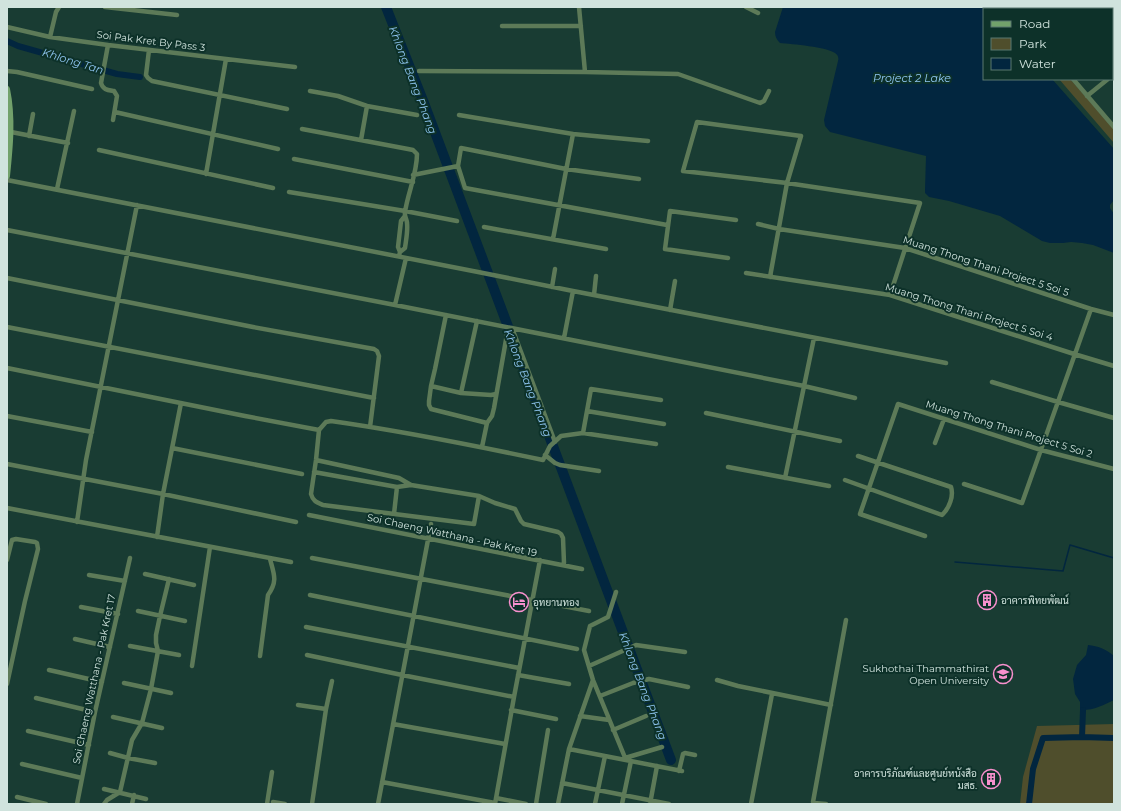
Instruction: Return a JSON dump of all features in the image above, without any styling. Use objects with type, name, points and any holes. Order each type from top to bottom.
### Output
[{"type":"main road","points":[[7,89],[11,132],[7,176]]},
{"type":"street","points":[[50,37],[56,12],[59,7]]},
{"type":"street","points":[[105,7],[177,15]]},
{"type":"street","points":[[579,7],[585,72]]},
{"type":"street","points":[[746,7],[758,13]]},
{"type":"street","points":[[502,26],[581,26]]},
{"type":"street","name":"Soi Pak Kret By Pass 3","points":[[7,28],[50,37],[294,68]]},
{"type":"street","points":[[108,45],[101,83],[104,89],[114,91],[116,93],[117,98],[113,120]]},
{"type":"street","points":[[149,50],[146,75],[152,81],[287,110]]},
{"type":"street","points":[[206,174],[226,59]]},
{"type":"street","points":[[7,71],[92,89]]},
{"type":"street","points":[[419,71],[678,74],[760,103],[764,101],[769,91]]},
{"type":"street","points":[[1074,80],[1114,126]]},
{"type":"street","points":[[1087,96],[1107,80]]},
{"type":"street","points":[[310,91],[338,96],[367,106],[417,115]]},
{"type":"street","points":[[361,140],[367,106]]},
{"type":"street","points":[[57,189],[74,111]]},
{"type":"street","points":[[115,112],[278,149]]},
{"type":"street","points":[[29,136],[34,114]]},
{"type":"street","points":[[459,115],[573,134],[648,141]]},
{"type":"street","points":[[770,277],[787,183],[801,136],[697,122],[683,171],[787,183],[920,203],[890,295]]},
{"type":"street","points":[[302,129],[413,150],[416,154],[416,161],[413,182],[405,214],[408,222],[405,248],[400,254]]},
{"type":"street","points":[[11,132],[68,143]]},
{"type":"street","points":[[554,239],[573,134]]},
{"type":"street","points":[[639,179],[566,169],[461,148],[458,166],[465,188],[667,225]]},
{"type":"street","points":[[99,150],[273,188]]},
{"type":"street","points":[[294,160],[413,182]]},
{"type":"street","points":[[413,175],[458,166]]},
{"type":"street","points":[[7,180],[400,254],[406,258],[946,363]]},
{"type":"street","points":[[289,192],[405,214],[456,221]]},
{"type":"street","points":[[77,522],[83,479],[137,205]]},
{"type":"street","points":[[728,258],[665,249],[667,225],[670,211],[736,220]]},
{"type":"street","name":"Muang Thong Thani Project 5 Soi 5","points":[[758,224],[779,229],[905,248],[1091,309],[1114,315]]},
{"type":"street","points":[[484,227],[606,249]]},
{"type":"street","points":[[7,230],[564,338],[804,386],[855,398]]},
{"type":"street","points":[[395,305],[406,258]]},
{"type":"street","points":[[552,287],[555,269]]},
{"type":"street","name":"Muang Thong Thani Project 5 Soi 4","points":[[746,273],[890,295],[1114,366]]},
{"type":"street","points":[[594,295],[596,276]]},
{"type":"street","points":[[7,278],[253,327],[374,349],[377,351],[379,356],[370,427]]},
{"type":"street","points":[[670,310],[675,281]]},
{"type":"street","points":[[564,338],[573,291]]},
{"type":"street","points":[[964,484],[1022,503],[1091,309]]},
{"type":"street","points":[[446,315],[430,386],[429,404],[431,409],[487,423]]},
{"type":"street","points":[[461,393],[477,321]]},
{"type":"street","points":[[7,327],[374,398]]},
{"type":"street","points":[[512,328],[555,442]]},
{"type":"street","points":[[482,447],[487,423],[492,416],[507,334]]},
{"type":"street","points":[[785,478],[814,338]]},
{"type":"street","points":[[7,368],[101,388],[319,430]]},
{"type":"street","points":[[992,382],[1114,418]]},
{"type":"street","points":[[430,386],[461,393],[496,394]]},
{"type":"street","points":[[582,433],[591,389],[661,400]]},
{"type":"street","points":[[157,537],[163,494],[181,403]]},
{"type":"street","name":"Muang Thong Thani Project 5 Soi 2","points":[[878,463],[898,404],[1041,450],[1114,469]]},
{"type":"street","points":[[587,411],[664,424]]},
{"type":"street","points":[[706,413],[840,441]]},
{"type":"street","points":[[7,416],[92,432]]},
{"type":"street","points":[[935,443],[944,419]]},
{"type":"street","points":[[479,496],[474,524],[322,505],[312,499],[311,494],[319,430],[326,422],[331,421],[482,447],[542,460],[550,446],[561,436],[582,433],[656,444]]},
{"type":"street","points":[[172,448],[302,474]]},
{"type":"street","points":[[545,455],[555,463],[562,466],[599,471]]},
{"type":"street","points":[[845,480],[942,515],[945,512],[949,504],[952,491],[951,488],[858,456]]},
{"type":"street","points":[[316,460],[399,478],[411,485]]},
{"type":"street","points":[[878,463],[860,514],[925,536]]},
{"type":"street","points":[[7,464],[163,494],[296,522]]},
{"type":"street","points":[[728,467],[829,486]]},
{"type":"street","points":[[314,472],[397,487],[411,485],[479,496],[515,509],[524,524],[562,534],[564,563]]},
{"type":"street","points":[[394,514],[397,487]]},
{"type":"street","points":[[7,508],[291,562]]},
{"type":"street","name":"Soi Chaeng Watthana - Pak Kret 19","points":[[309,515],[540,560],[495,802]]},
{"type":"street","points":[[378,804],[430,524]]},
{"type":"street","points":[[7,560],[12,540],[16,539],[37,543],[38,549],[7,684]]},
{"type":"street","points":[[192,666],[210,547]]},
{"type":"street","name":"Soi Chaeng Watthana - Pak Kret 17","points":[[77,804],[95,712],[130,558]]},
{"type":"street","points":[[312,558],[588,611]]},
{"type":"street","points":[[260,656],[268,595],[273,587],[275,579],[270,559]]},
{"type":"street","points":[[540,560],[582,569]]},
{"type":"street","points":[[145,574],[194,585]]},
{"type":"street","points":[[88,575],[125,581]]},
{"type":"street","points":[[104,804],[107,800],[120,792],[132,740],[142,723],[151,689],[158,651],[156,643],[168,580]]},
{"type":"street","points":[[616,592],[608,617],[590,626],[584,650],[593,680],[627,760],[622,804]]},
{"type":"street","points":[[310,595],[577,649]]},
{"type":"street","points":[[81,607],[118,614]]},
{"type":"street","points":[[138,612],[185,621]]},
{"type":"street","points":[[826,804],[813,802],[846,620]]},
{"type":"street","points":[[306,627],[519,668]]},
{"type":"street","points":[[75,639],[110,647]]},
{"type":"street","points":[[589,666],[636,645],[685,652]]},
{"type":"street","points":[[130,646],[179,655]]},
{"type":"street","points":[[307,655],[514,696]]},
{"type":"street","points":[[49,670],[102,682]]},
{"type":"street","points":[[518,675],[568,684]]},
{"type":"street","points":[[600,696],[633,683],[648,679],[688,687]]},
{"type":"street","points":[[558,804],[569,749],[593,680]]},
{"type":"street","points":[[717,680],[772,694],[831,705]]},
{"type":"street","points":[[312,804],[326,710],[332,681]]},
{"type":"street","points":[[124,683],[171,693]]},
{"type":"street","points":[[751,804],[772,694]]},
{"type":"street","points":[[36,698],[95,712]]},
{"type":"street","points":[[298,704],[326,710]]},
{"type":"street","points":[[511,710],[556,719]]},
{"type":"street","points":[[580,716],[609,720]]},
{"type":"street","points":[[614,730],[646,716]]},
{"type":"street","points":[[113,717],[162,728]]},
{"type":"street","points":[[393,724],[506,744]]},
{"type":"street","points":[[536,804],[548,730]]},
{"type":"street","points":[[28,731],[88,746]]},
{"type":"street","points":[[627,760],[662,747]]},
{"type":"street","points":[[569,749],[681,771],[683,754],[685,752],[695,755]]},
{"type":"street","points":[[110,753],[155,763]]},
{"type":"street","points":[[596,804],[605,756]]},
{"type":"street","points":[[22,764],[82,778]]},
{"type":"street","points":[[650,802],[657,766]]},
{"type":"street","points":[[267,804],[272,772]]},
{"type":"street","points":[[382,782],[495,802],[526,804]]},
{"type":"street","points":[[562,783],[624,795],[650,802],[669,804]]},
{"type":"street","points":[[104,789],[146,798]]},
{"type":"street","points":[[132,804],[134,796]]},
{"type":"street","points":[[17,797],[46,804]]},
{"type":"street","points":[[274,802],[285,804]]},
{"type":"green space","points":[[1060,80],[1071,80],[1114,129],[1114,143]]},
{"type":"green space","points":[[1114,724],[1114,804],[1020,804],[1023,777],[1037,726]]},
{"type":"water","name":"Project 2 Lake","points":[[783,7],[982,7],[983,80],[1053,80],[1114,149],[1114,200],[1110,205],[1110,208],[1114,214],[1114,253],[1093,245],[1082,243],[1050,243],[1042,241],[1000,216],[949,201],[929,197],[925,193],[926,156],[830,132],[825,126],[824,120],[838,60],[837,55],[825,49],[780,43],[776,38],[775,32]]},
{"type":"water","points":[[1088,645],[1102,648],[1114,656],[1114,700],[1093,709],[1080,710],[1080,702],[1075,694],[1073,679],[1077,665],[1086,655]]},
{"type":"waterway","name":"Khlong Bang Phang","points":[[386,7],[424,103],[671,760]]},
{"type":"waterway","name":"Khlong Tan","points":[[7,41],[18,46],[117,74],[140,77]]},
{"type":"waterway","points":[[955,562],[1063,571],[1070,545],[1114,558]]},
{"type":"waterway","points":[[1082,737],[1083,710]]},
{"type":"waterway","points":[[1029,804],[1033,769],[1043,738],[1114,738]]},
{"type":"place","name":"อาคารพิทยพัฒน์","points":[[987,600]]},
{"type":"place","name":"อุทยานทอง","points":[[519,602]]},
{"type":"place","name":"Sukhothai Thammathirat Open University","points":[[1003,674]]},
{"type":"place","name":"อาคารบริภัณฑ์และศูนย์หนังสือ มสธ.","points":[[991,779]]}]
